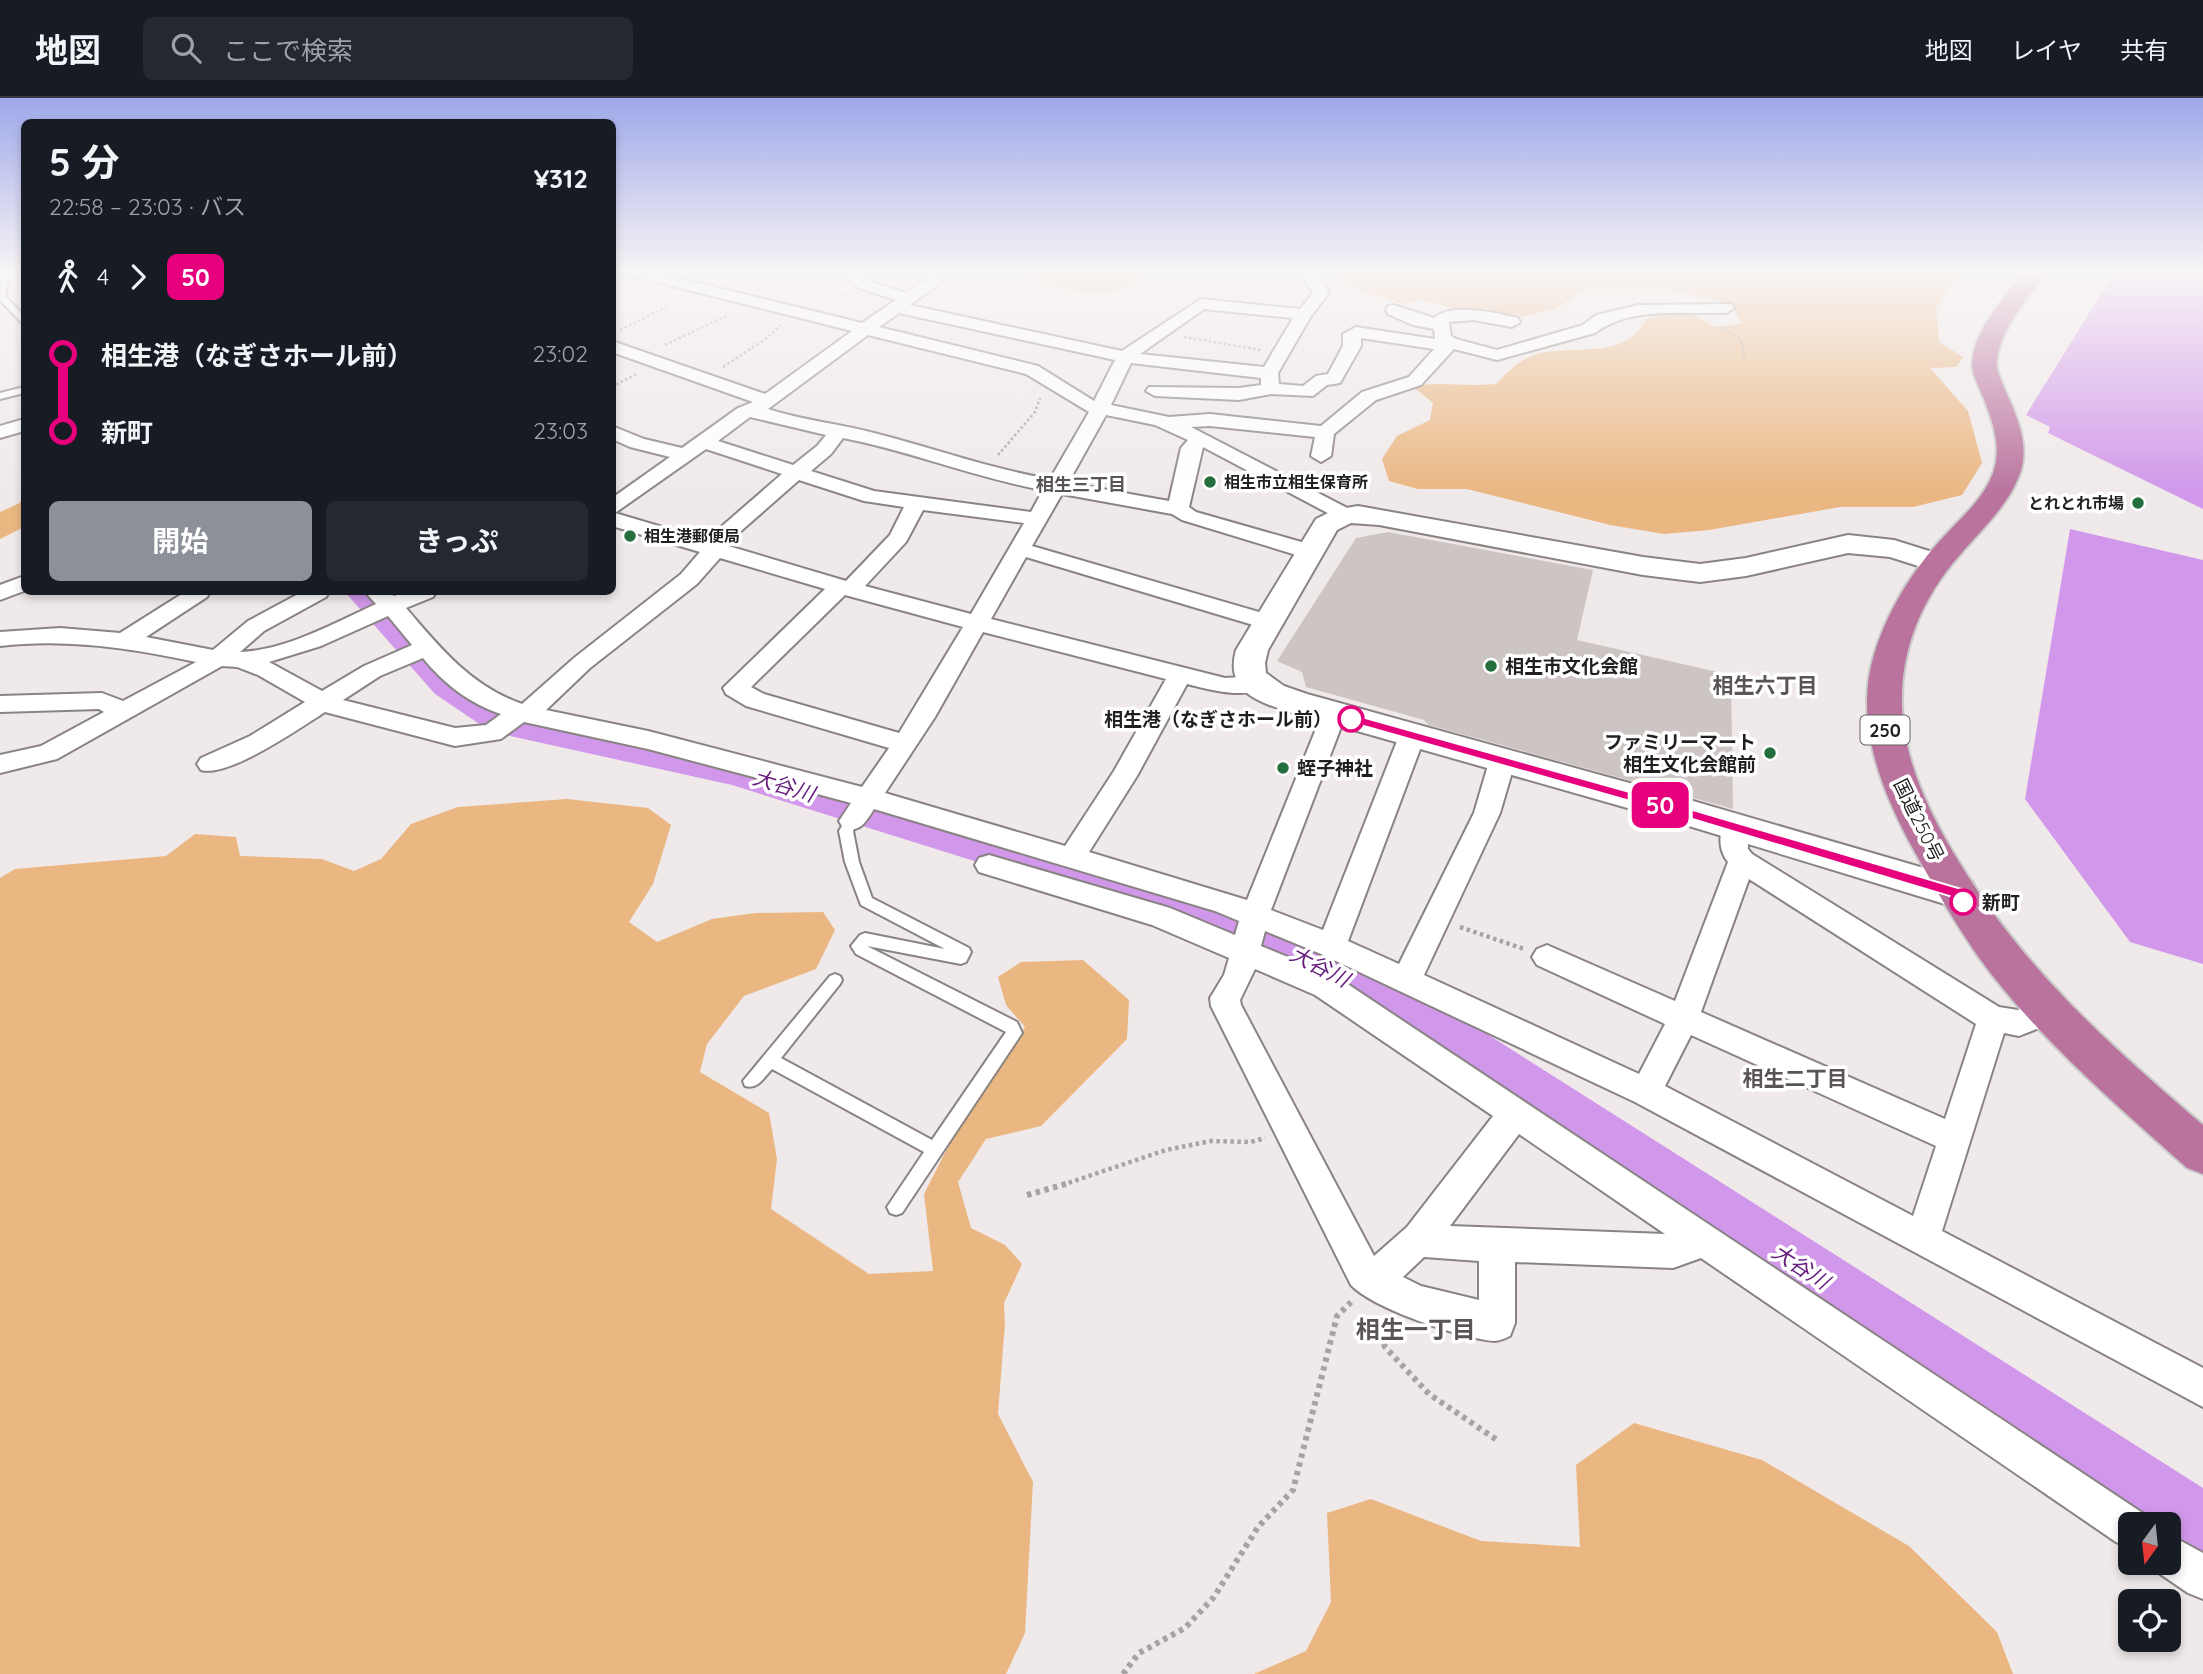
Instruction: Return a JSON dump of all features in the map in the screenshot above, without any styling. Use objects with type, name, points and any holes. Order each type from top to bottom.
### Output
[{"type":"highway","name":"国道250号","points":[[1988,347],[1984,369],[2007,430],[2010,459],[2007,474],[1989,501],[1937,563],[1894,640],[1883,687],[1883,720],[1888,747],[1906,800],[1958,893],[1996,948],[2102,1063],[2203,1153]]},
{"type":"street","points":[[616,347],[705,379],[789,422],[872,438],[983,471],[1178,509],[1189,516],[1311,552]]},
{"type":"street","points":[[616,505],[745,412],[761,406],[843,347]]},
{"type":"street","points":[[938,347],[1032,370],[1089,406],[1100,409],[1164,421],[1210,420],[1325,432]]},
{"type":"street","points":[[1032,370],[1047,347]]},
{"type":"street","points":[[1078,347],[1205,368],[1310,392],[1322,380],[1334,379],[1349,354],[1350,347]]},
{"type":"street","points":[[861,808],[905,744],[975,622],[1021,549],[1100,409],[1126,356],[1140,347]]},
{"type":"street","points":[[1270,381],[1284,347]]},
{"type":"street","points":[[1321,456],[1325,432],[1369,396],[1415,381],[1446,347]]},
{"type":"street","points":[[1459,347],[1497,355],[1528,347]]},
{"type":"street","points":[[1056,385],[1231,394],[1270,381]]},
{"type":"street","points":[[1155,391],[1156,404],[1164,421],[1346,515]]},
{"type":"street","points":[[0,432],[21,426]]},
{"type":"street","points":[[245,659],[246,663],[266,670],[323,702],[350,712],[456,737],[477,736],[515,718],[689,579],[708,561],[713,544],[824,450],[838,432]]},
{"type":"street","points":[[616,437],[685,455]]},
{"type":"street","points":[[1178,509],[1191,448],[1200,438]]},
{"type":"street","points":[[703,442],[871,497],[1038,519]]},
{"type":"street","points":[[905,744],[755,700],[735,688],[899,538],[916,504]]},
{"type":"street","points":[[1937,563],[1907,552],[1857,543],[1723,571],[1681,571],[1379,516],[1346,515],[1335,518],[1326,526],[1268,622],[1247,666],[1248,673],[1257,684],[1274,695],[1502,762],[1669,807],[1738,845],[1993,1019],[2019,1023],[2051,1010]]},
{"type":"street","points":[[616,520],[845,588],[1181,675],[1241,687],[1257,684]]},
{"type":"street","points":[[1021,549],[1268,622]]},
{"type":"street","points":[[0,593],[21,584]]},
{"type":"street","points":[[123,642],[194,595]]},
{"type":"street","points":[[0,786],[8,763],[48,753],[218,658],[249,631],[313,595]]},
{"type":"street","points":[[0,639],[28,635],[123,642],[218,658],[245,659],[273,653],[320,637],[362,618],[383,601],[411,595]]},
{"type":"street","points":[[383,601],[415,652],[445,669],[467,687],[515,718],[648,740],[861,808],[1071,859],[1223,902],[1251,933],[1326,986],[2118,1520]]},
{"type":"street","points":[[210,764],[259,742],[323,702],[415,652]]},
{"type":"street","points":[[1071,859],[1124,776],[1181,675]]},
{"type":"street","points":[[0,704],[102,701],[123,711]]},
{"type":"street","points":[[1334,714],[1251,933],[1238,979],[1225,998],[1226,1006],[1363,1273],[1372,1282],[1418,1303],[1497,1323],[1497,1243]]},
{"type":"street","points":[[1331,946],[1412,736]]},
{"type":"street","points":[[1406,979],[1487,813],[1502,762]]},
{"type":"street","points":[[1738,845],[1958,893]]},
{"type":"street","points":[[1646,1092],[1684,1018],[1738,845]]},
{"type":"street","points":[[989,866],[1160,916],[1331,946],[1646,1092],[2203,1388]]},
{"type":"street","points":[[1547,957],[1954,1139]]},
{"type":"street","points":[[1922,1240],[1993,1019]]},
{"type":"street","points":[[1372,1282],[1419,1239],[1515,1113]]},
{"type":"street","points":[[1419,1239],[1432,1242],[1673,1251],[1689,1246],[1698,1236]]},
{"type":"street","points":[[2181,1563],[2203,1578]]},
{"type":"lane","points":[[0,396],[21,391]]},
{"type":"lane","points":[[861,808],[846,831],[852,862],[866,901],[964,952],[961,958],[865,939],[858,946],[861,950],[1012,1027],[1014,1033],[896,1207]]},
{"type":"lane","points":[[751,1081],[835,980]]},
{"type":"lane","points":[[770,1060],[933,1149]]},
{"type":"path","points":[[643,356],[663,347]]},
{"type":"path","points":[[705,379],[754,347]]},
{"type":"path","points":[[1232,347],[1279,354]]},
{"type":"path","points":[[1744,347],[1744,358]]},
{"type":"path","points":[[983,471],[1035,412],[1040,401],[1040,387],[1056,385]]},
{"type":"path","points":[[1436,919],[1547,957]]},
{"type":"path","points":[[1027,1195],[1104,1173],[1166,1150],[1211,1141],[1251,1142],[1290,1133]]},
{"type":"path","points":[[1372,1282],[1373,1310],[1385,1347],[1429,1394],[1497,1440]]},
{"type":"path","points":[[1124,1674],[1139,1653],[1185,1628],[1214,1597],[1258,1527],[1293,1490],[1337,1316],[1372,1282]]},
{"type":"shaded area","points":[[1946,347],[1963,357],[1956,367],[1930,368],[1968,411],[1982,463],[1962,495],[1913,507],[1840,507],[1709,530],[1664,534],[1610,525],[1467,489],[1418,489],[1389,481],[1382,459],[1397,436],[1430,420],[1433,403],[1412,386],[1496,384],[1517,365],[1534,355],[1599,348]]},
{"type":"shaded area","points":[[2068,347],[2203,347],[2203,509],[2048,433],[2050,427],[2026,415]]},
{"type":"shaded area","points":[[21,501],[21,528],[0,539],[0,512]]},
{"type":"shaded area","points":[[2070,529],[2203,560],[2203,964],[2130,942],[2025,799]]},
{"type":"shaded area","points":[[567,799],[648,808],[671,825],[653,884],[629,922],[657,942],[712,919],[755,913],[823,912],[835,930],[816,969],[744,996],[707,1044],[700,1072],[769,1113],[777,1159],[771,1209],[869,1274],[933,1271],[924,1194],[953,1137],[1025,1027],[1006,1005],[998,977],[1021,962],[1083,960],[1129,1000],[1127,1039],[1041,1126],[986,1139],[958,1182],[971,1228],[1005,1245],[1022,1264],[1004,1303],[998,1414],[1033,1482],[1025,1633],[1006,1674],[0,1674],[0,878],[15,869],[166,856],[195,834],[236,837],[240,856],[322,859],[354,871],[381,859],[411,824],[458,807]]},
{"type":"shaded area","points":[[1634,1423],[1762,1460],[1909,1546],[1997,1632],[2013,1674],[1254,1674],[1306,1651],[1331,1602],[1327,1513],[1371,1499],[1481,1541],[1580,1547],[1576,1465]]},
{"type":"building","name":"相生市文化会館","points":[[1388,532],[1593,570],[1577,640],[1731,675],[1733,809],[1429,725],[1424,720],[1306,687],[1302,672],[1277,661],[1356,538]]},
{"type":"waterway","name":"大谷川","points":[[366,595],[449,684],[492,713],[521,725],[736,770],[1239,925],[1406,1009],[2203,1528]]},
{"type":"bus line","name":"50","points":[[1351,719],[1669,807],[1735,829],[1958,893],[1963,902]]},
{"type":"place","name":"相生市立相生保育所","points":[[1210,482]]},
{"type":"place","name":"とれとれ市場","points":[[2138,503]]},
{"type":"place","name":"相生港郵便局","points":[[630,536]]},
{"type":"place","name":"相生市文化会館","points":[[1491,666]]},
{"type":"place","name":"相生港（なぎさホール前）","points":[[1351,719]]},
{"type":"place","name":"ファミリーマート 相生文化会館前","points":[[1770,753]]},
{"type":"place","name":"蛭子神社","points":[[1283,768]]},
{"type":"place","name":"新町","points":[[1963,902]]},
{"type":"district","name":"相生三丁目","points":[[1081,484]]},
{"type":"district","name":"相生六丁目","points":[[1765,685]]},
{"type":"district","name":"相生二丁目","points":[[1795,1078]]},
{"type":"district","name":"相生一丁目","points":[[1416,1329]]}]
